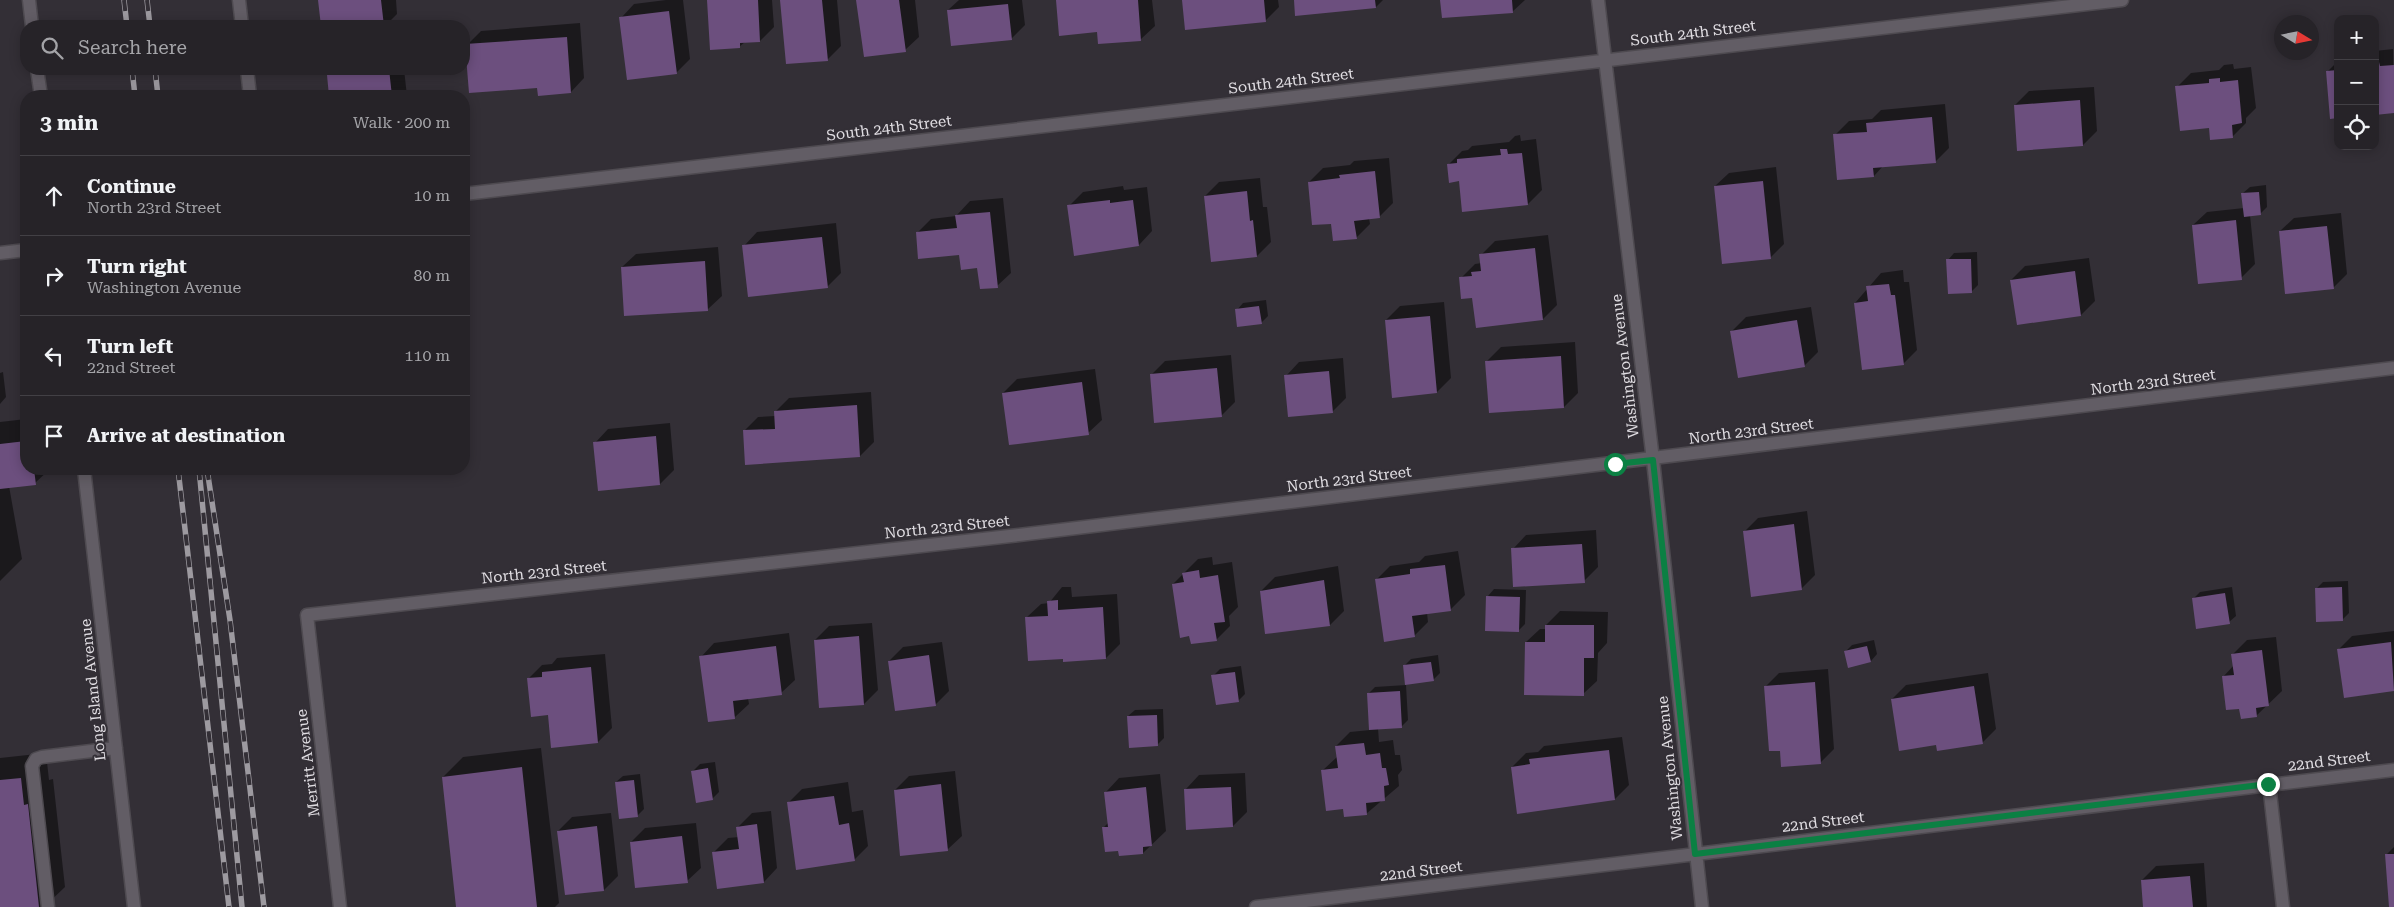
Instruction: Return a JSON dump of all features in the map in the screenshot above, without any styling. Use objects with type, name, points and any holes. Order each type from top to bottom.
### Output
[{"type":"street","points":[[29,0],[31,20]]},
{"type":"street","points":[[239,0],[241,20]]},
{"type":"street","name":"Washington Avenue","points":[[1598,0],[1653,460],[1702,907]]},
{"type":"street","name":"South 24th Street","points":[[470,193],[2122,0]]},
{"type":"street","points":[[38,75],[40,90]]},
{"type":"street","points":[[248,75],[249,90]]},
{"type":"street","points":[[0,253],[20,251]]},
{"type":"street","name":"North 23rd Street","points":[[307,615],[1038,533],[1653,460],[2394,368]]},
{"type":"street","name":"Long Island Avenue","points":[[85,475],[134,907]]},
{"type":"street","name":"Merritt Avenue","points":[[307,615],[340,907]]},
{"type":"street","points":[[48,907],[32,766],[36,759],[42,757],[116,748]]},
{"type":"street","name":"22nd Street","points":[[1256,907],[2394,770]]},
{"type":"street","points":[[2268,784],[2283,907]]},
{"type":"building","points":[[318,0],[381,0],[383,20],[320,20]]},
{"type":"building","points":[[707,0],[758,0],[760,42],[740,43],[740,48],[710,50]]},
{"type":"building","points":[[780,0],[822,0],[828,61],[786,64]]},
{"type":"building","points":[[856,0],[899,0],[906,52],[864,57]]},
{"type":"building","points":[[1056,0],[1138,0],[1141,41],[1098,44],[1097,32],[1059,36]]},
{"type":"building","points":[[1182,0],[1264,0],[1266,22],[1185,30]]},
{"type":"building","points":[[1294,0],[1375,0],[1376,8],[1295,16]]},
{"type":"building","points":[[1440,0],[1512,0],[1513,13],[1442,18]]},
{"type":"building","points":[[1008,4],[1012,40],[951,46],[947,10]]},
{"type":"building","points":[[669,11],[677,74],[627,80],[619,17]]},
{"type":"building","points":[[567,37],[571,93],[538,96],[537,88],[470,93],[468,75],[470,75],[470,44]]},
{"type":"building","points":[[2379,62],[2380,66],[2394,65],[2394,113],[2379,115]]},
{"type":"building","points":[[2334,70],[2334,118],[2330,119],[2326,71]]},
{"type":"building","points":[[327,75],[390,75],[391,90],[328,90]]},
{"type":"building","points":[[2220,78],[2220,82],[2238,80],[2242,123],[2232,125],[2233,138],[2210,140],[2209,128],[2180,131],[2175,86],[2209,83],[2209,79]]},
{"type":"building","points":[[2080,100],[2083,146],[2017,151],[2014,105]]},
{"type":"building","points":[[1932,117],[1936,163],[1873,168],[1874,177],[1837,180],[1833,134],[1867,132],[1866,123]]},
{"type":"building","points":[[1500,149],[1507,149],[1508,154],[1522,153],[1528,205],[1462,212],[1459,181],[1449,183],[1447,164],[1457,163],[1457,159],[1501,155]]},
{"type":"building","points":[[1375,171],[1380,218],[1354,221],[1357,239],[1333,241],[1331,224],[1312,225],[1308,182],[1340,178],[1339,175]]},
{"type":"building","points":[[1763,181],[1771,259],[1722,264],[1714,186]]},
{"type":"building","points":[[1247,191],[1250,221],[1253,220],[1257,257],[1211,262],[1204,196]]},
{"type":"building","points":[[2259,192],[2261,215],[2244,217],[2241,193]]},
{"type":"building","points":[[1110,200],[1110,203],[1133,200],[1139,246],[1074,256],[1067,205]]},
{"type":"building","points":[[990,212],[998,288],[980,289],[977,268],[961,270],[959,255],[918,259],[916,232],[957,228],[955,215]]},
{"type":"building","points":[[2236,220],[2242,280],[2198,284],[2192,225]]},
{"type":"building","points":[[2327,226],[2334,289],[2285,294],[2279,231]]},
{"type":"building","points":[[822,237],[828,288],[748,297],[742,245]]},
{"type":"building","points":[[1535,248],[1543,320],[1476,328],[1472,298],[1461,299],[1459,277],[1472,276],[1471,272],[1481,271],[1479,254]]},
{"type":"building","points":[[1946,259],[1971,259],[1972,293],[1948,294]]},
{"type":"building","points":[[705,261],[708,311],[624,316],[621,267]]},
{"type":"building","points":[[2075,271],[2081,316],[2017,325],[2010,280]]},
{"type":"building","points":[[1889,284],[1891,295],[1895,295],[1904,365],[1862,370],[1854,303],[1868,301],[1866,286]]},
{"type":"building","points":[[1259,306],[1262,324],[1237,327],[1235,309]]},
{"type":"building","points":[[1430,316],[1437,393],[1392,398],[1385,320]]},
{"type":"building","points":[[1797,320],[1805,367],[1738,378],[1730,331]]},
{"type":"building","points":[[1561,356],[1564,408],[1489,413],[1485,361]]},
{"type":"building","points":[[1217,368],[1222,417],[1154,423],[1150,374]]},
{"type":"building","points":[[1329,371],[1333,413],[1288,417],[1284,375]]},
{"type":"building","points":[[1082,382],[1089,435],[1009,445],[1002,393]]},
{"type":"building","points":[[857,405],[860,457],[745,465],[743,430],[775,429],[774,411]]},
{"type":"building","points":[[656,436],[660,485],[598,491],[593,442]]},
{"type":"building","points":[[20,442],[20,475],[35,475],[36,485],[0,489],[0,444]]},
{"type":"building","points":[[1794,524],[1802,590],[1751,597],[1743,531]]},
{"type":"building","points":[[1582,544],[1585,583],[1513,587],[1511,548]]},
{"type":"building","points":[[1445,565],[1451,611],[1412,616],[1415,637],[1384,642],[1375,579],[1410,574],[1410,569]]},
{"type":"building","points":[[1199,570],[1200,578],[1218,575],[1225,622],[1214,623],[1217,641],[1191,644],[1189,636],[1180,638],[1172,584],[1184,582],[1182,573]]},
{"type":"building","points":[[1324,580],[1330,626],[1265,634],[1260,591]]},
{"type":"building","points":[[2342,587],[2343,621],[2316,622],[2315,588]]},
{"type":"building","points":[[2225,593],[2230,624],[2196,629],[2192,598]]},
{"type":"building","points":[[1486,596],[1520,597],[1519,632],[1485,631]]},
{"type":"building","points":[[1058,600],[1058,610],[1103,607],[1106,659],[1063,662],[1063,659],[1028,661],[1025,617],[1048,616],[1047,601]]},
{"type":"building","points":[[1545,625],[1594,625],[1594,658],[1584,658],[1584,696],[1524,695],[1525,642],[1545,642]]},
{"type":"building","points":[[859,636],[864,705],[819,708],[814,640]]},
{"type":"building","points":[[2391,642],[2394,691],[2344,698],[2337,649]]},
{"type":"building","points":[[776,646],[782,695],[733,701],[735,719],[708,722],[699,656]]},
{"type":"building","points":[[1867,646],[1871,662],[1848,668],[1844,651]]},
{"type":"building","points":[[2262,650],[2269,706],[2256,708],[2257,717],[2241,719],[2239,709],[2226,710],[2222,676],[2234,675],[2231,654]]},
{"type":"building","points":[[929,655],[936,706],[895,711],[888,661]]},
{"type":"building","points":[[1431,662],[1434,681],[1405,685],[1403,665]]},
{"type":"building","points":[[591,667],[598,743],[551,748],[548,715],[531,717],[527,678],[542,677],[542,672]]},
{"type":"building","points":[[1235,672],[1239,702],[1216,705],[1211,675]]},
{"type":"building","points":[[1815,682],[1821,764],[1781,767],[1780,751],[1769,751],[1764,686]]},
{"type":"building","points":[[1974,686],[1983,744],[1937,751],[1936,745],[1899,751],[1891,699]]},
{"type":"building","points":[[1400,691],[1402,728],[1369,730],[1367,693]]},
{"type":"building","points":[[1157,715],[1158,746],[1129,748],[1127,716]]},
{"type":"building","points":[[1364,743],[1366,755],[1380,753],[1382,768],[1386,768],[1389,785],[1384,786],[1385,801],[1366,803],[1367,815],[1344,817],[1343,809],[1326,811],[1321,770],[1338,768],[1335,746]]},
{"type":"building","points":[[1609,750],[1615,800],[1517,814],[1511,767],[1530,764],[1529,759]]},
{"type":"building","points":[[522,767],[537,907],[456,907],[442,777]]},
{"type":"building","points":[[708,768],[713,800],[696,803],[691,771]]},
{"type":"building","points":[[21,778],[24,805],[28,804],[39,907],[0,907],[0,780]]},
{"type":"building","points":[[634,780],[638,817],[619,819],[615,782]]},
{"type":"building","points":[[941,784],[948,851],[900,856],[894,790]]},
{"type":"building","points":[[1146,787],[1152,846],[1143,847],[1143,854],[1119,856],[1118,851],[1105,852],[1102,827],[1108,827],[1104,792]]},
{"type":"building","points":[[1231,787],[1233,827],[1186,830],[1184,789]]},
{"type":"building","points":[[834,796],[839,825],[849,823],[855,861],[796,870],[787,802]]},
{"type":"building","points":[[757,824],[764,883],[717,889],[712,852],[739,849],[736,827]]},
{"type":"building","points":[[597,826],[604,891],[565,895],[557,831]]},
{"type":"building","points":[[682,836],[688,883],[635,888],[630,842]]},
{"type":"building","points":[[2385,854],[2394,854],[2394,907],[2389,907]]},
{"type":"building","points":[[2190,876],[2193,907],[2143,907],[2141,880]]},
{"type":"railway","points":[[124,0],[126,20]]},
{"type":"railway","points":[[147,0],[149,20]]},
{"type":"railway","points":[[133,75],[134,90]]},
{"type":"railway","points":[[156,75],[157,90]]},
{"type":"railway","points":[[179,475],[229,907]]},
{"type":"railway","points":[[200,475],[242,907]]},
{"type":"railway","points":[[208,475],[230,620],[264,907]]},
{"type":"route","points":[[1615,464],[1653,460],[1695,854],[2268,784]]}]
